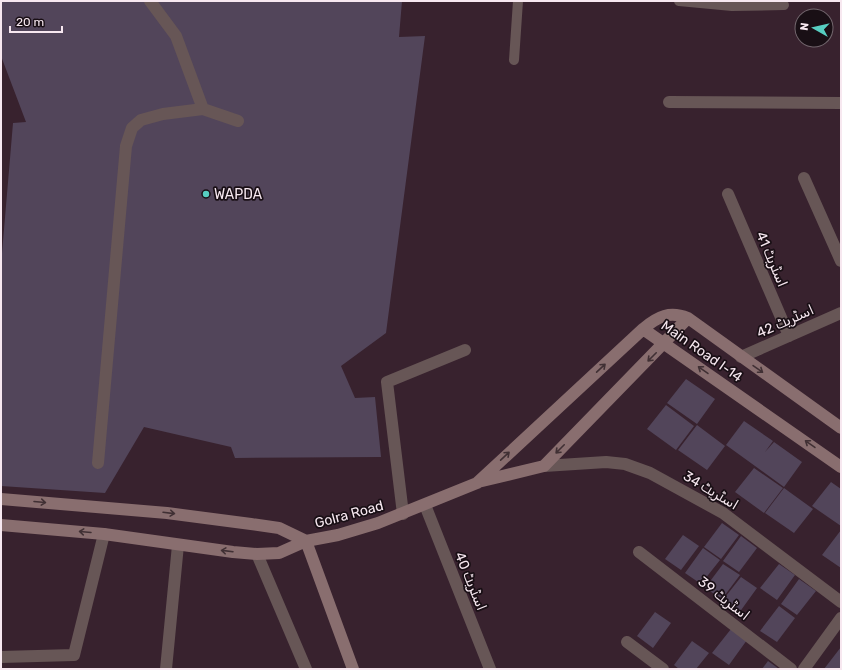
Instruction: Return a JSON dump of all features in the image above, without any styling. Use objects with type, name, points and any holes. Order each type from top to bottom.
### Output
[{"type":"main road","name":"Main Road I-14","points":[[841,428],[688,318],[678,314],[666,315],[654,320],[643,329],[841,467]]},
{"type":"main road","points":[[477,483],[544,466],[665,344],[688,318]]},
{"type":"main road","name":"Golra Road","points":[[1,525],[104,534],[178,545],[257,554],[279,553],[306,541],[338,535],[403,514],[477,483],[643,329]]},
{"type":"main road","points":[[1,499],[167,513],[252,524],[279,528],[306,541],[353,669]]},
{"type":"street","points":[[150,1],[176,36],[204,109]]},
{"type":"street","points":[[669,102],[841,103]]},
{"type":"street","points":[[98,463],[126,146],[132,128],[141,120],[162,114],[204,109],[238,121]]},
{"type":"street","points":[[804,178],[841,261]]},
{"type":"street","name":"اسٹریٹ 41","points":[[728,194],[789,336]]},
{"type":"street","name":"اسٹریٹ 42","points":[[741,357],[841,313]]},
{"type":"street","points":[[403,514],[387,382],[465,350]]},
{"type":"street","name":"اسٹریٹ 34","points":[[544,466],[606,462],[625,464],[650,473],[723,513],[841,602]]},
{"type":"street","name":"اسٹریٹ 40","points":[[424,505],[490,669]]},
{"type":"street","points":[[1,657],[74,655],[104,534]]},
{"type":"street","points":[[166,669],[178,545]]},
{"type":"street","name":"اسٹریٹ 39","points":[[640,552],[791,669]]},
{"type":"street","points":[[257,554],[306,669]]},
{"type":"street","points":[[804,669],[841,618]]},
{"type":"street","points":[[627,642],[663,669]]},
{"type":"lane","points":[[514,60],[518,1]]},
{"type":"lane","points":[[679,1],[732,6],[784,5]]},
{"type":"building","name":"WAPDA","points":[[1,1],[402,1],[399,37],[425,36],[386,333],[341,366],[355,398],[375,397],[381,457],[235,458],[231,447],[144,427],[105,493],[1,486],[1,265],[13,123],[26,122],[1,56]]},
{"type":"building","points":[[686,379],[715,399],[697,424],[667,403]]},
{"type":"building","points":[[666,405],[694,426],[676,450],[647,429]]},
{"type":"building","points":[[744,421],[773,441],[765,452],[774,442],[802,462],[784,487],[726,445]]},
{"type":"building","points":[[697,425],[725,446],[707,470],[678,450]]},
{"type":"building","points":[[754,468],[783,488],[764,513],[735,492]]},
{"type":"building","points":[[831,482],[841,489],[841,526],[812,506]]},
{"type":"building","points":[[784,488],[813,509],[794,533],[765,513]]},
{"type":"building","points":[[722,523],[739,535],[721,559],[704,547]]},
{"type":"building","points":[[841,530],[841,568],[822,555]]},
{"type":"building","points":[[683,535],[699,546],[681,570],[665,559]]},
{"type":"building","points":[[741,536],[757,548],[739,572],[723,561]]},
{"type":"building","points":[[703,548],[720,560],[701,584],[685,573]]},
{"type":"building","points":[[723,564],[740,575],[722,599],[705,588]]},
{"type":"building","points":[[779,564],[795,575],[777,600],[760,588]]},
{"type":"building","points":[[741,577],[757,588],[739,613],[722,601]]},
{"type":"building","points":[[799,579],[816,591],[797,615],[781,604]]},
{"type":"building","points":[[779,606],[795,618],[777,642],[760,631]]},
{"type":"building","points":[[655,612],[671,623],[653,648],[637,636]]},
{"type":"building","points":[[731,629],[747,640],[729,665],[712,653]]},
{"type":"building","points":[[692,641],[709,653],[696,669],[679,669],[674,665]]},
{"type":"building","points":[[841,647],[841,669],[824,669]]},
{"type":"building","points":[[768,661],[779,669],[762,669]]},
{"type":"place","name":"WAPDA","points":[[206,194]]}]
